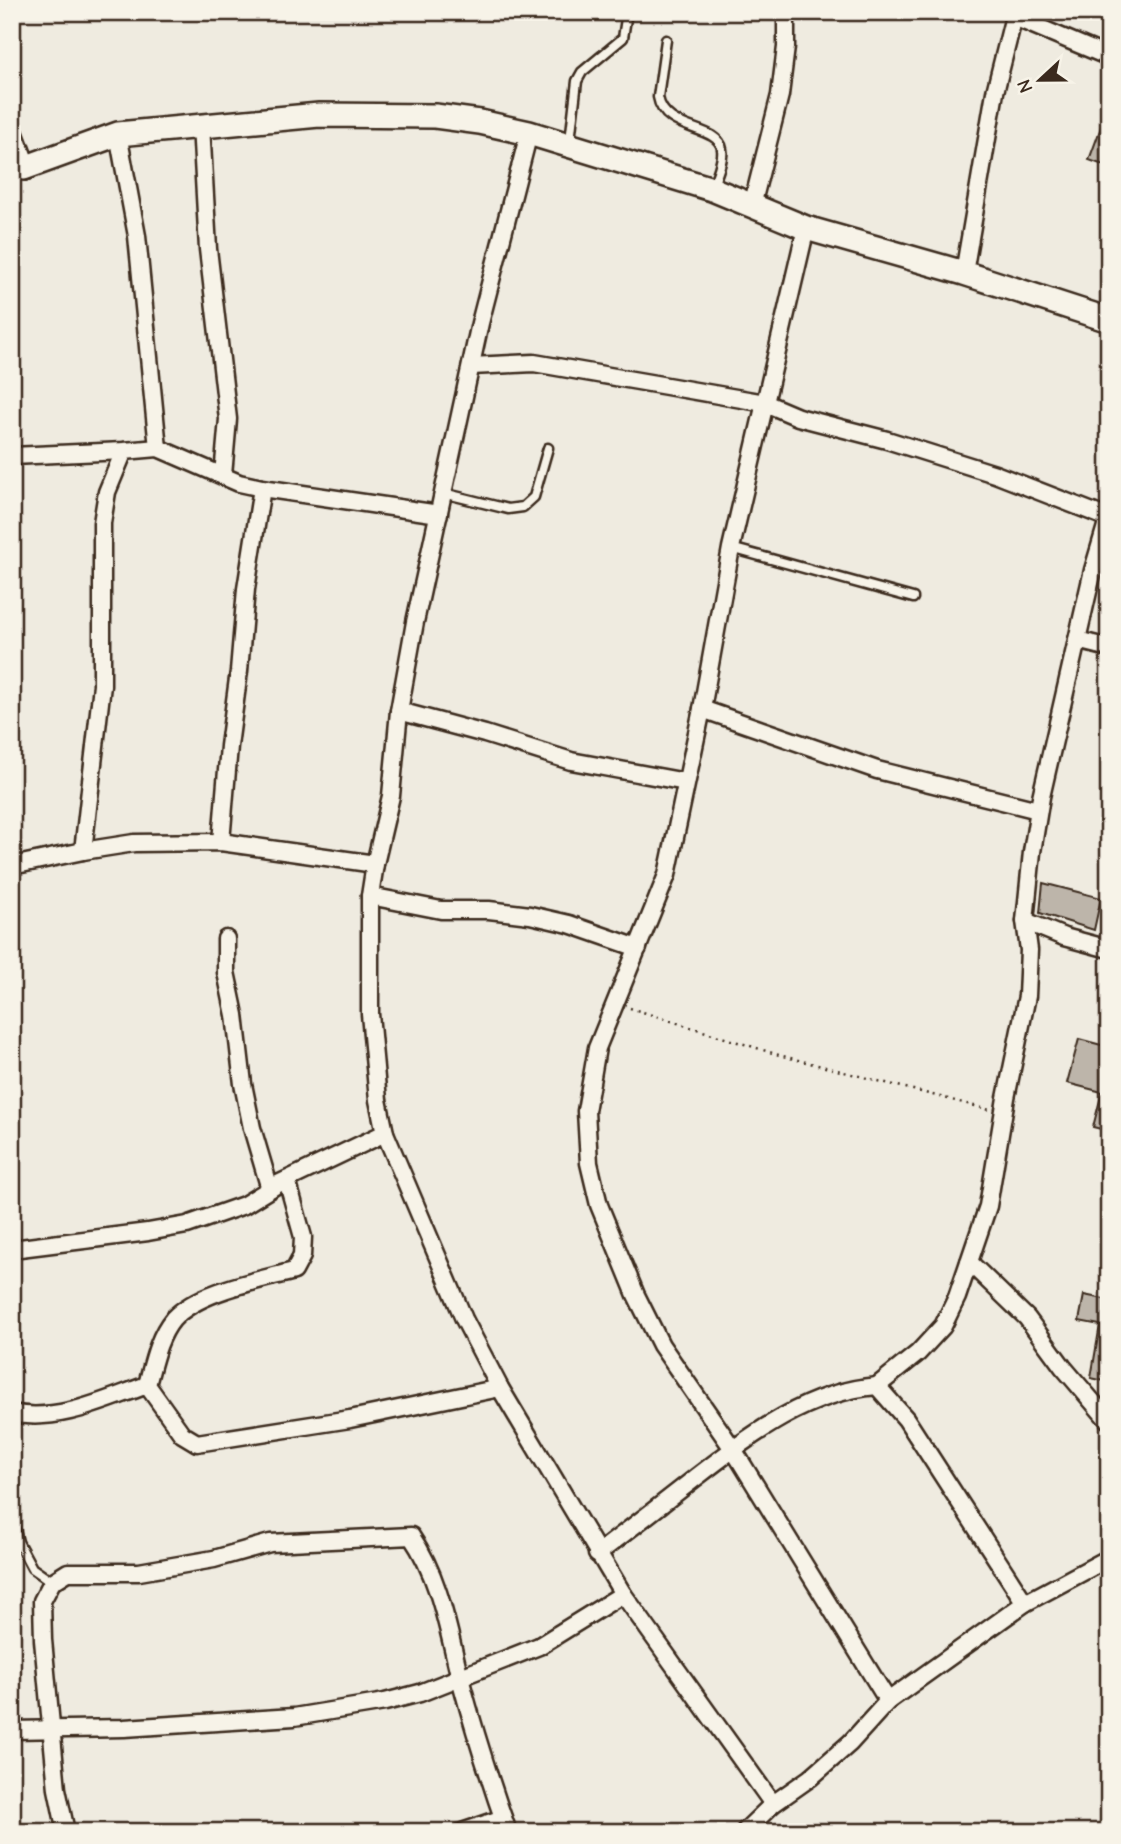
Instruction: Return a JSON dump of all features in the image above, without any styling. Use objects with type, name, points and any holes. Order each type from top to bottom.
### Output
[{"type":"street","points":[[752,206],[780,95],[786,12]]},
{"type":"street","points":[[964,273],[995,92],[1015,15],[1109,57]]},
{"type":"street","points":[[12,136],[18,171],[118,134],[201,125],[319,116],[386,115],[435,116],[480,122],[529,133],[712,189],[807,228],[964,273],[1109,320]]},
{"type":"street","points":[[201,125],[208,249],[228,419],[223,475]]},
{"type":"street","points":[[529,133],[471,366],[415,622],[399,711],[391,796],[370,896],[370,1014],[378,1100],[385,1133],[464,1319],[500,1388],[623,1594],[773,1804]]},
{"type":"street","points":[[118,134],[137,236],[158,447]]},
{"type":"street","points":[[807,228],[731,548],[702,709],[667,875],[597,1048],[586,1111],[589,1163],[599,1205],[636,1295],[661,1345],[733,1449],[888,1701]]},
{"type":"street","points":[[471,366],[534,363],[765,403],[799,417],[887,440],[995,474],[1108,517],[1102,564],[1077,640],[1038,810],[1025,921],[1029,950],[1027,996],[988,1206],[957,1297],[943,1326],[918,1353],[877,1385],[852,1388],[814,1400],[767,1425],[597,1554]]},
{"type":"street","points":[[12,456],[124,452],[158,447],[239,483],[439,514]]},
{"type":"street","points":[[83,851],[102,685],[102,523],[107,492],[124,452]]},
{"type":"street","points":[[221,842],[246,589],[262,488]]},
{"type":"street","points":[[1077,640],[1109,648]]},
{"type":"street","points":[[702,709],[877,770],[1038,810]]},
{"type":"street","points":[[399,711],[571,761],[686,782]]},
{"type":"street","points":[[12,866],[134,843],[221,842],[375,864]]},
{"type":"street","points":[[370,896],[441,910],[489,910],[530,915],[569,924],[638,948]]},
{"type":"street","points":[[1025,921],[1064,937],[1109,949]]},
{"type":"street","points":[[226,939],[226,972],[235,1015],[243,1084],[252,1128],[270,1189]]},
{"type":"street","points":[[12,1249],[148,1233],[187,1225],[243,1205],[287,1180],[385,1133]]},
{"type":"street","points":[[287,1180],[303,1237],[302,1256],[294,1271],[191,1304],[172,1321],[155,1352],[147,1385],[182,1434],[197,1443],[350,1419],[500,1388]]},
{"type":"street","points":[[969,1262],[1027,1318],[1063,1367],[1109,1421]]},
{"type":"street","points":[[12,1413],[26,1416],[45,1415],[79,1408],[147,1385]]},
{"type":"street","points":[[877,1385],[906,1419],[1025,1603]]},
{"type":"street","points":[[65,1832],[50,1731],[41,1601],[52,1582],[68,1572],[139,1572],[214,1559],[270,1543],[411,1536],[422,1552],[448,1623],[486,1772],[505,1825],[462,1832]]},
{"type":"street","points":[[744,1832],[773,1804],[810,1778],[850,1743],[888,1701],[1025,1603],[1109,1558]]},
{"type":"street","points":[[12,1730],[50,1731],[294,1717],[385,1702],[420,1693],[538,1646],[623,1594]]},
{"type":"lane","points":[[569,145],[577,80],[582,72],[623,38],[627,12]]},
{"type":"lane","points":[[666,40],[658,97],[660,106],[666,116],[717,139],[722,148],[722,156],[712,189]]},
{"type":"lane","points":[[443,493],[508,509],[523,507],[534,496],[548,448]]},
{"type":"lane","points":[[731,548],[913,598]]},
{"type":"lane","points":[[12,1519],[18,1542],[32,1568],[52,1582]]},
{"type":"path","points":[[615,1003],[779,1055],[1003,1114]]},
{"type":"building","points":[[1109,111],[1109,167],[1089,160]]},
{"type":"building","points":[[1043,883],[1101,898],[1094,930],[1040,913]]},
{"type":"building","points":[[1079,1039],[1109,1047],[1109,1131],[1093,1127],[1102,1092],[1067,1083]]},
{"type":"building","points":[[1084,1295],[1109,1300],[1109,1382],[1091,1378],[1100,1325],[1079,1321]]}]
